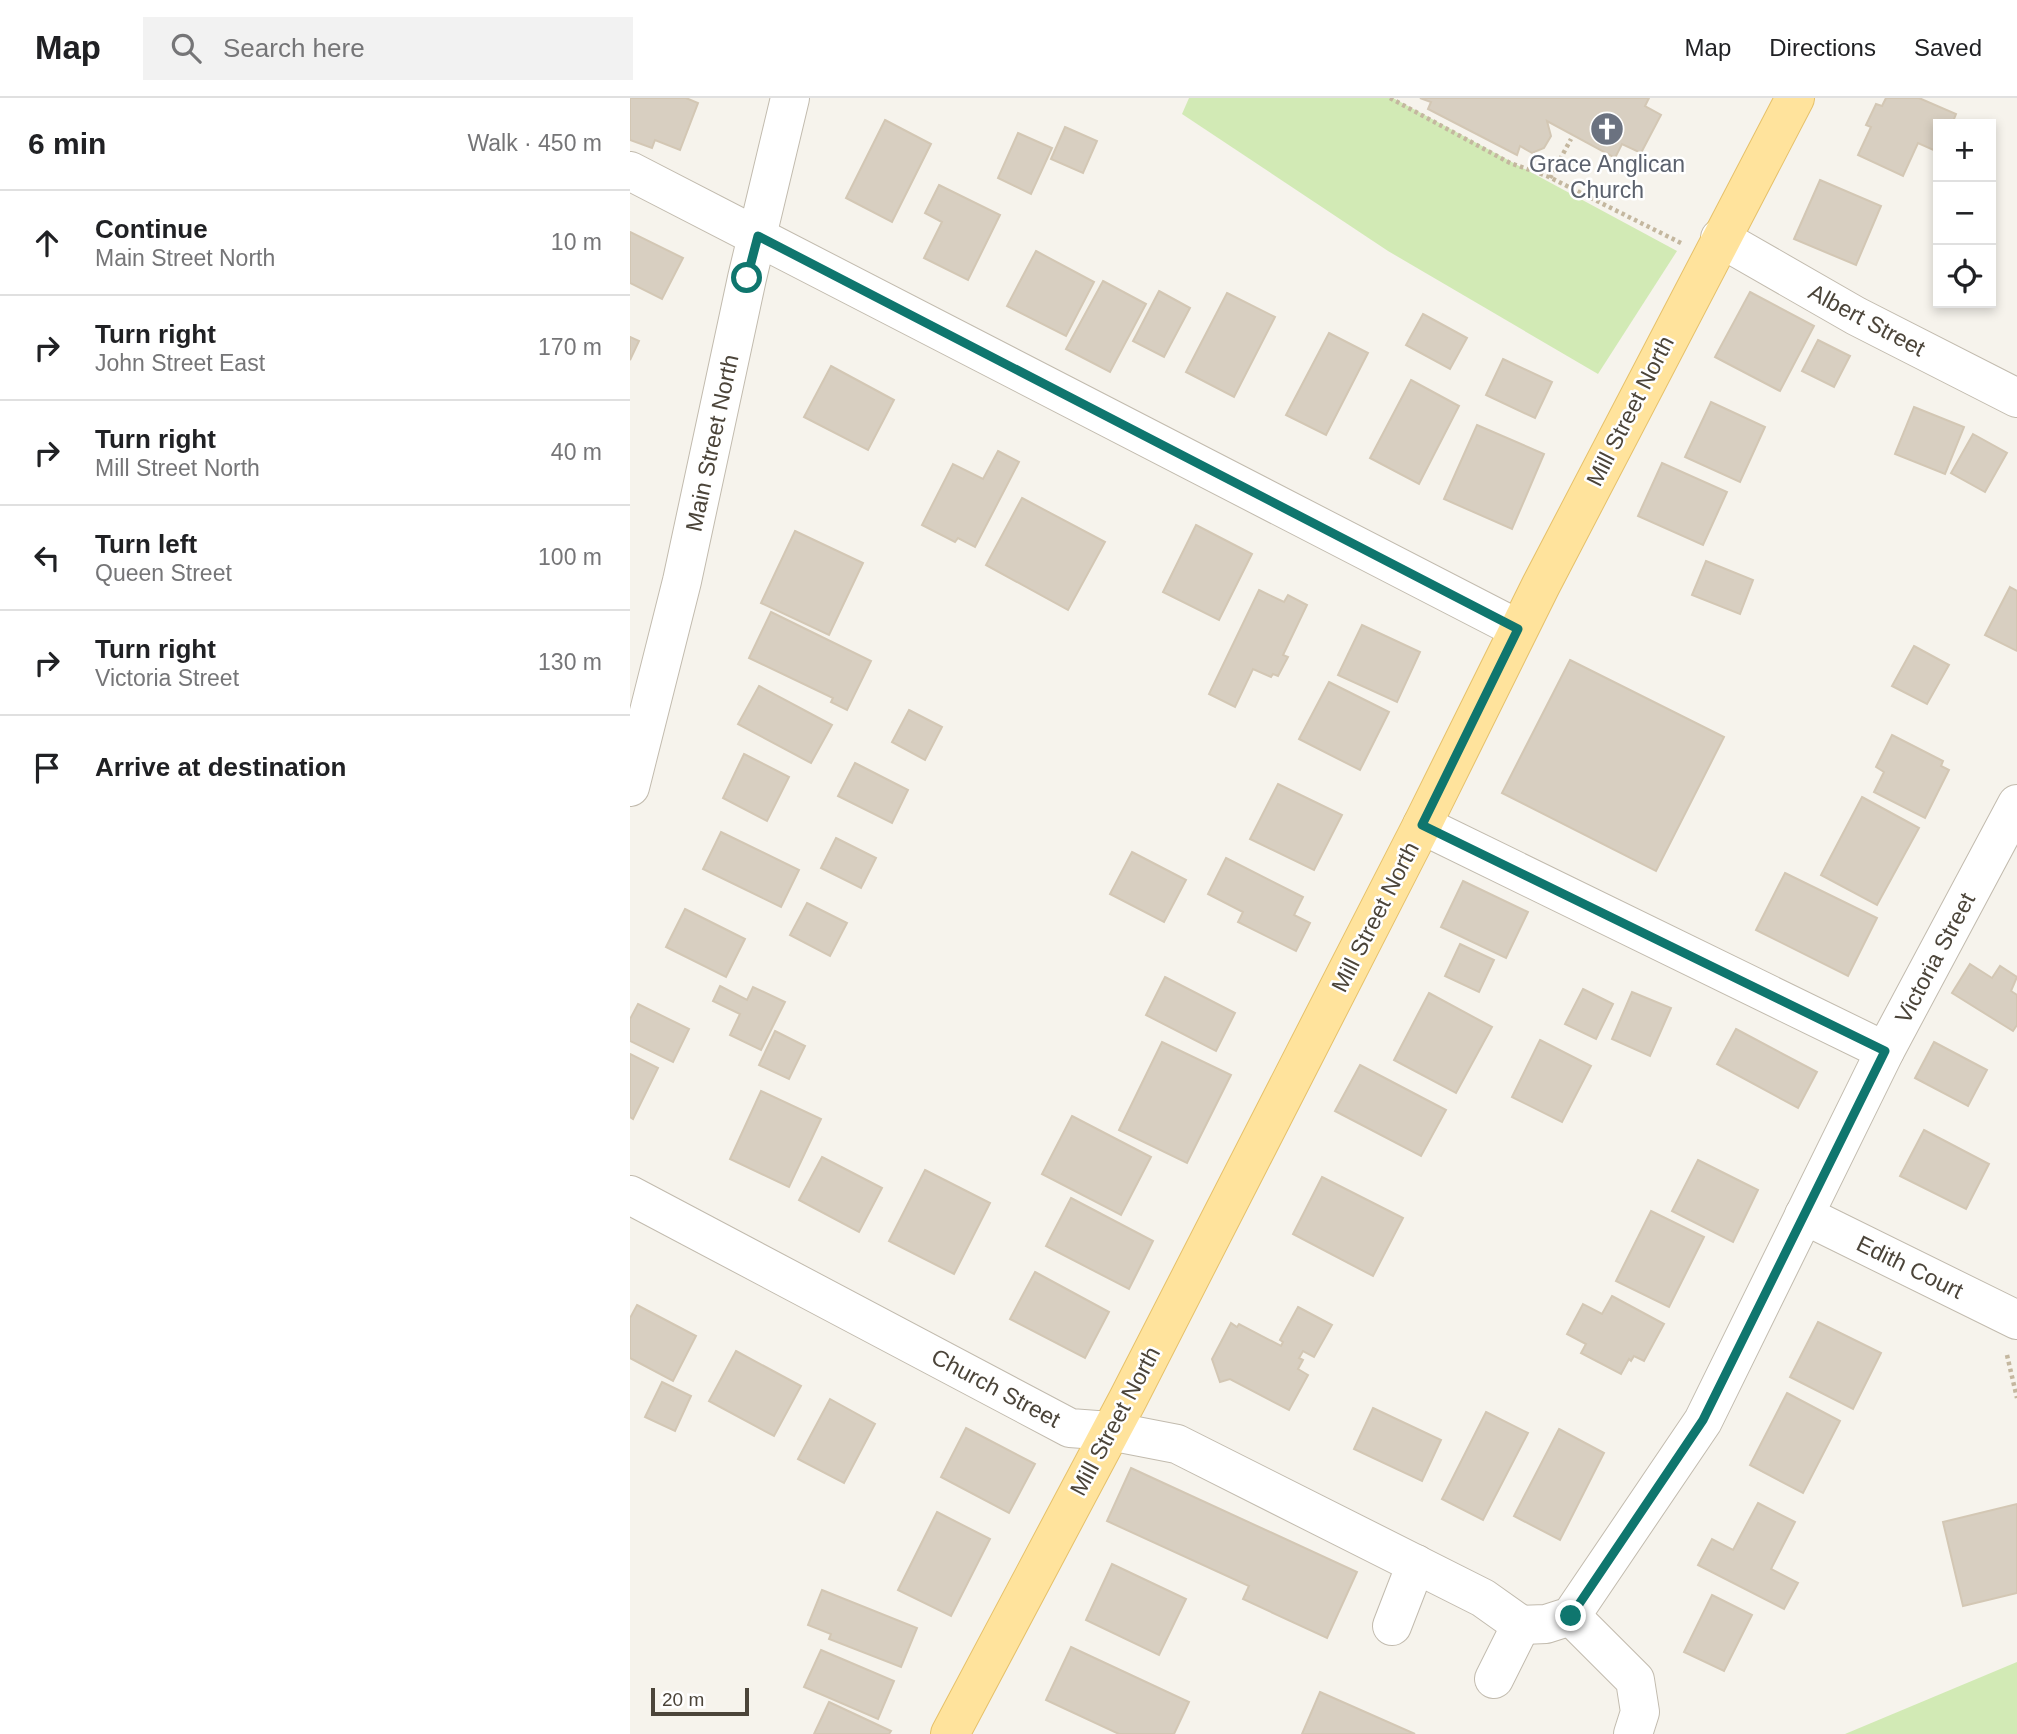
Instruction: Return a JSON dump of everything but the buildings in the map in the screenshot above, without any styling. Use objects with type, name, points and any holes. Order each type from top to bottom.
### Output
[{"type":"main road","name":"Mill Street North","points":[[950,1734],[1110,1432],[1422,825],[1518,629],[1795,98]]},
{"type":"street","name":"Main Street North","points":[[630,787],[682,581],[790,98]]},
{"type":"street","points":[[630,171],[1518,629]]},
{"type":"street","name":"Albert Street","points":[[1715,248],[2017,398]]},
{"type":"street","name":"Victoria Street","points":[[1571,1616],[1703,1420],[1885,1051],[2017,804]]},
{"type":"street","points":[[1422,825],[1885,1051]]},
{"type":"street","name":"Church Street","points":[[630,1195],[1070,1428],[1177,1444],[1483,1598],[1521,1625]]},
{"type":"street","name":"Edith Court","points":[[1804,1215],[2017,1320]]},
{"type":"street","points":[[1392,1626],[1416,1564]]},
{"type":"street","points":[[1494,1679],[1521,1625],[1546,1624],[1571,1616],[1635,1680],[1640,1713],[1633,1734]]},
{"type":"path","points":[[1390,98],[1510,163],[1715,248]]},
{"type":"path","points":[[1550,178],[1572,139]]},
{"type":"green space","points":[[1189,98],[1393,98],[1677,251],[1598,374],[1388,251],[1182,114]]},
{"type":"green space","points":[[2017,1662],[2017,1734],[1845,1734]]},
{"type":"place","name":"Grace Anglican Church","points":[[1607,129]]},
{"type":"route","points":[[747,278],[758,236],[1518,629],[1422,825],[1885,1051],[1703,1420],[1571,1616]]}]
